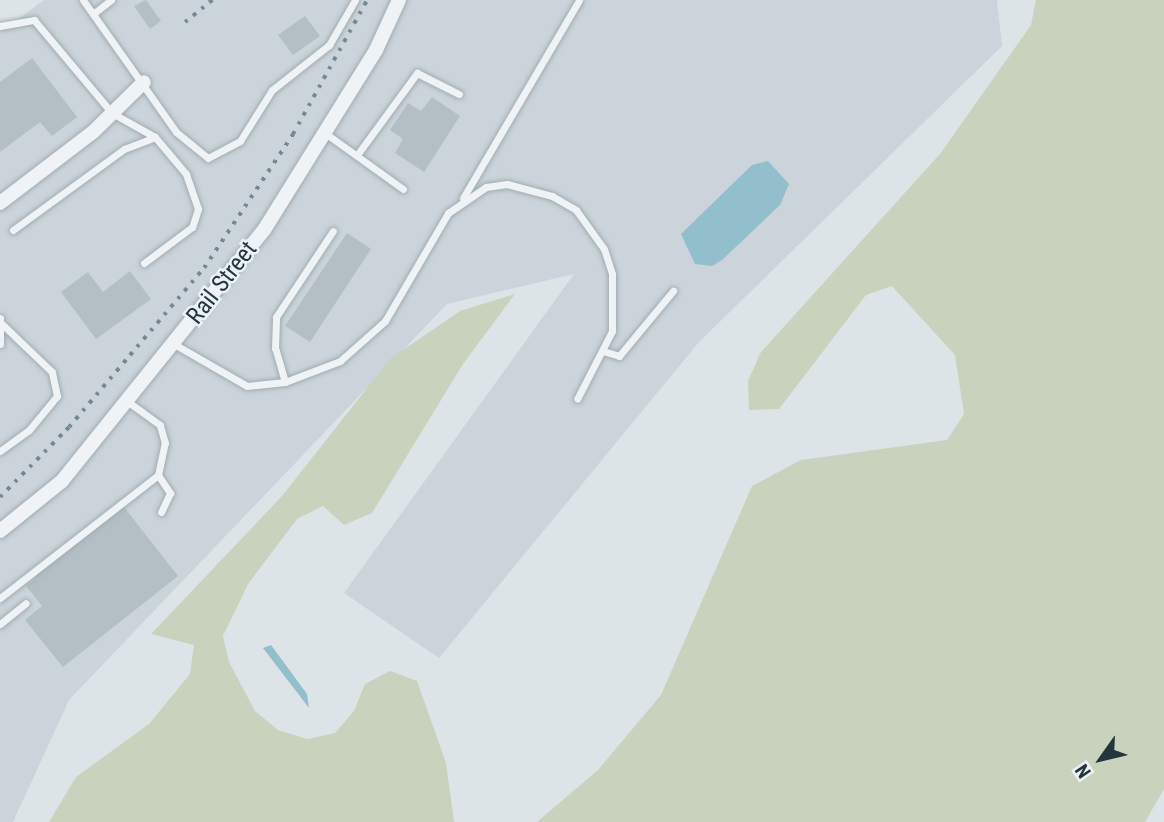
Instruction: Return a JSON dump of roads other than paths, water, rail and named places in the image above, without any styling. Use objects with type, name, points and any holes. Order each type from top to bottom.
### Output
[{"type":"street","name":"Rail Street","points":[[0,531],[62,481],[264,230],[325,133],[399,0]]},
{"type":"street","points":[[0,203],[113,113],[144,82]]},
{"type":"lane","points":[[83,0],[186,144],[198,154],[218,157],[240,141],[272,90],[329,45],[355,0]]},
{"type":"lane","points":[[93,14],[111,0]]},
{"type":"lane","points":[[174,344],[247,386],[285,382],[340,361],[365,343],[463,198],[579,0]]},
{"type":"lane","points":[[0,26],[34,20],[113,113],[155,137],[186,174],[198,209],[192,227],[144,263]]},
{"type":"lane","points":[[357,155],[417,73],[459,94]]},
{"type":"lane","points":[[325,133],[404,189]]},
{"type":"lane","points":[[13,230],[124,149],[155,137]]},
{"type":"lane","points":[[463,198],[507,184],[552,196],[576,210],[604,249],[616,300],[603,351],[577,400]]},
{"type":"lane","points":[[285,382],[275,348],[276,317],[333,231]]},
{"type":"lane","points":[[603,351],[619,356],[673,290]]},
{"type":"lane","points":[[0,344],[1,321]]},
{"type":"lane","points":[[0,451],[29,430],[57,396],[52,372],[1,321]]},
{"type":"lane","points":[[0,598],[158,475],[164,443],[160,425],[128,402]]},
{"type":"lane","points":[[158,475],[170,493],[161,512]]},
{"type":"lane","points":[[0,624],[26,603]]},
{"type":"water","points":[[768,161],[789,184],[780,205],[722,260],[712,266],[695,264],[681,234],[752,165]]},
{"type":"water","points":[[271,645],[307,694],[309,708],[263,648]]},
{"type":"railway","points":[[185,22],[212,0]]},
{"type":"railway","points":[[0,497],[69,427],[204,268],[293,134],[367,0]]}]
